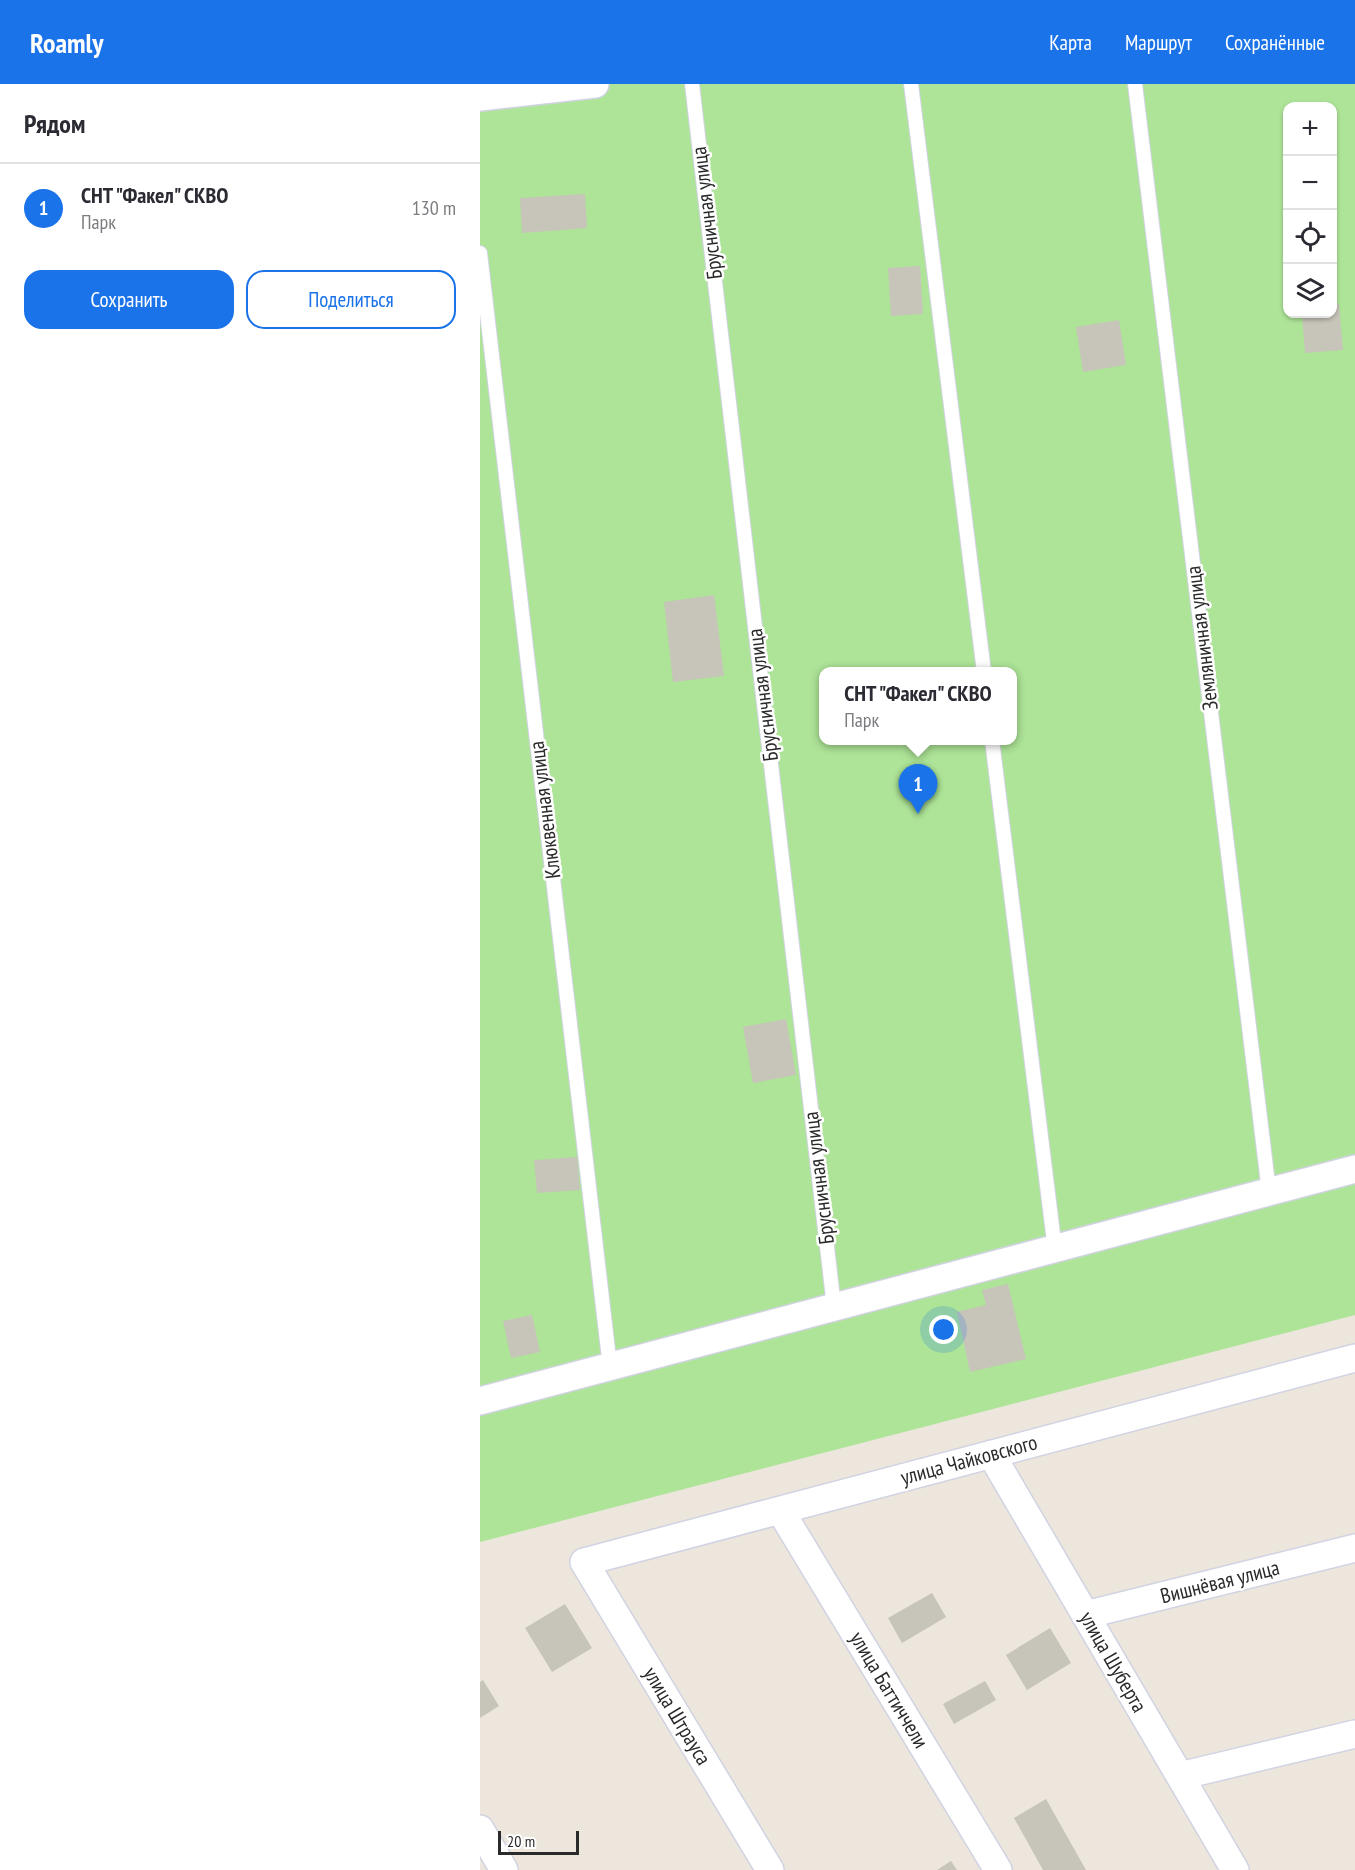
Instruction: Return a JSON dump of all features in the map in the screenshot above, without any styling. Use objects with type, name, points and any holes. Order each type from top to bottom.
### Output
[{"type":"street","points":[[480,97],[595,84]]},
{"type":"street","points":[[480,1401],[1355,1169]]},
{"type":"street","name":"улица Чайковского","points":[[584,1562],[1355,1358]]},
{"type":"street","name":"улица Шуберта","points":[[991,1454],[1235,1870]]},
{"type":"street","name":"улица Баттиччели","points":[[780,1510],[998,1870]]},
{"type":"street","name":"Вишнёвая улица","points":[[1085,1615],[1355,1548]]},
{"type":"street","name":"улица Штрауса","points":[[584,1562],[770,1870]]},
{"type":"street","points":[[1180,1776],[1355,1734]]},
{"type":"street","points":[[480,1829],[504,1870]]},
{"type":"lane","name":"Брусничная улица","points":[[692,84],[834,1307]]},
{"type":"lane","points":[[911,84],[983,667]]},
{"type":"lane","name":"Земляничная улица","points":[[1135,84],[1269,1192]]},
{"type":"lane","name":"Клюквенная улица","points":[[480,253],[610,1366]]},
{"type":"lane","points":[[992,745],[1055,1250]]},
{"type":"green space","points":[[480,84],[1355,84],[1355,1315],[480,1542]]},
{"type":"building","points":[[585,194],[587,228],[522,233],[520,198]]},
{"type":"building","points":[[920,266],[923,314],[891,316],[888,268]]},
{"type":"building","points":[[1337,304],[1339,304],[1343,350],[1305,353],[1302,318],[1337,318]]},
{"type":"building","points":[[1119,320],[1126,365],[1083,372],[1076,327]]},
{"type":"building","points":[[714,595],[724,676],[673,682],[664,602]]},
{"type":"building","points":[[786,1019],[796,1075],[753,1083],[743,1027]]},
{"type":"building","points":[[577,1157],[580,1190],[537,1193],[534,1160]]},
{"type":"building","points":[[1008,1284],[1026,1359],[970,1372],[957,1312],[986,1305],[982,1290]]},
{"type":"building","points":[[532,1315],[540,1352],[511,1358],[503,1321]]},
{"type":"building","points":[[932,1593],[946,1617],[902,1643],[888,1618]]},
{"type":"building","points":[[565,1604],[592,1648],[552,1672],[525,1628]]},
{"type":"building","points":[[1050,1628],[1071,1663],[1027,1690],[1006,1655]]},
{"type":"building","points":[[483,1680],[499,1706],[480,1718],[480,1682]]},
{"type":"building","points":[[985,1681],[996,1700],[954,1724],[943,1704]]},
{"type":"building","points":[[1046,1799],[1086,1870],[1043,1870],[1014,1818]]},
{"type":"building","points":[[951,1861],[957,1870],[937,1870]]},
{"type":"place","name":"СНТ \"Факел\" СКВО","points":[[918,814]]}]
